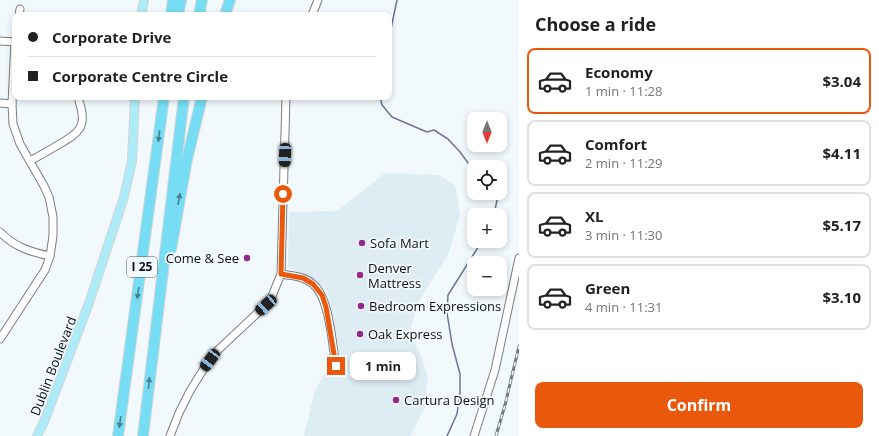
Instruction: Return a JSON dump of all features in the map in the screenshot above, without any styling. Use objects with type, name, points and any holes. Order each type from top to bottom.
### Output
[{"type":"highway","points":[[172,12],[173,0]]},
{"type":"highway","points":[[179,12],[181,0]]},
{"type":"highway","points":[[200,12],[202,0]]},
{"type":"highway","points":[[226,12],[230,0]]},
{"type":"highway","name":"I 25","points":[[118,436],[164,100]]},
{"type":"highway","name":"I 25","points":[[143,436],[184,100]]},
{"type":"highway","points":[[156,319],[164,295],[181,188],[201,100]]},
{"type":"main road","points":[[142,12],[144,0]]},
{"type":"main road","name":"Dublin Boulevard","points":[[37,436],[44,422],[89,303],[124,197],[132,161],[135,100]]},
{"type":"street","points":[[313,12],[318,0]]},
{"type":"street","points":[[0,42],[12,41]]},
{"type":"street","points":[[0,339],[42,276],[50,256],[54,232],[51,208],[44,186],[20,144],[15,132],[12,118],[12,100]]},
{"type":"street","points":[[170,436],[190,391],[203,370],[218,350],[266,305],[272,296],[281,274],[286,100]]},
{"type":"street","points":[[30,161],[76,134],[82,125],[83,119],[83,112],[79,101]]},
{"type":"street","points":[[0,103],[12,104]]},
{"type":"street","points":[[0,232],[17,246],[50,256]]},
{"type":"street","points":[[474,436],[495,370],[519,258]]},
{"type":"street","points":[[281,274],[303,278],[313,284],[322,295],[326,307],[336,366]]},
{"type":"shaded area","points":[[385,173],[439,175],[455,185],[460,214],[449,253],[417,304],[411,328],[413,338],[422,358],[428,378],[424,409],[411,435],[409,436],[304,436],[314,393],[323,376],[340,357],[334,321],[326,289],[307,275],[288,268],[289,212],[337,211]]},
{"type":"waterway","points":[[392,24],[397,0]]},
{"type":"waterway","points":[[381,100],[382,105],[392,117],[427,132],[434,130],[448,139],[467,162]]},
{"type":"waterway","points":[[495,208],[497,200]]},
{"type":"waterway","points":[[447,436],[457,414],[460,393],[460,374],[452,344],[447,313],[448,295],[478,248]]},
{"type":"railway","points":[[496,436],[519,346]]},
{"type":"place","name":"Sofa Mart","points":[[362,243]]},
{"type":"place","name":"Come & See","points":[[247,258]]},
{"type":"place","name":"Denver Mattress","points":[[360,275]]},
{"type":"place","name":"Bedroom Expressions","points":[[361,306]]},
{"type":"place","name":"Oak Express","points":[[360,334]]},
{"type":"place","name":"Cartura Design","points":[[396,400]]},
{"type":"route","points":[[283,194],[281,274],[303,278],[313,284],[322,295],[326,307],[336,366]]}]
